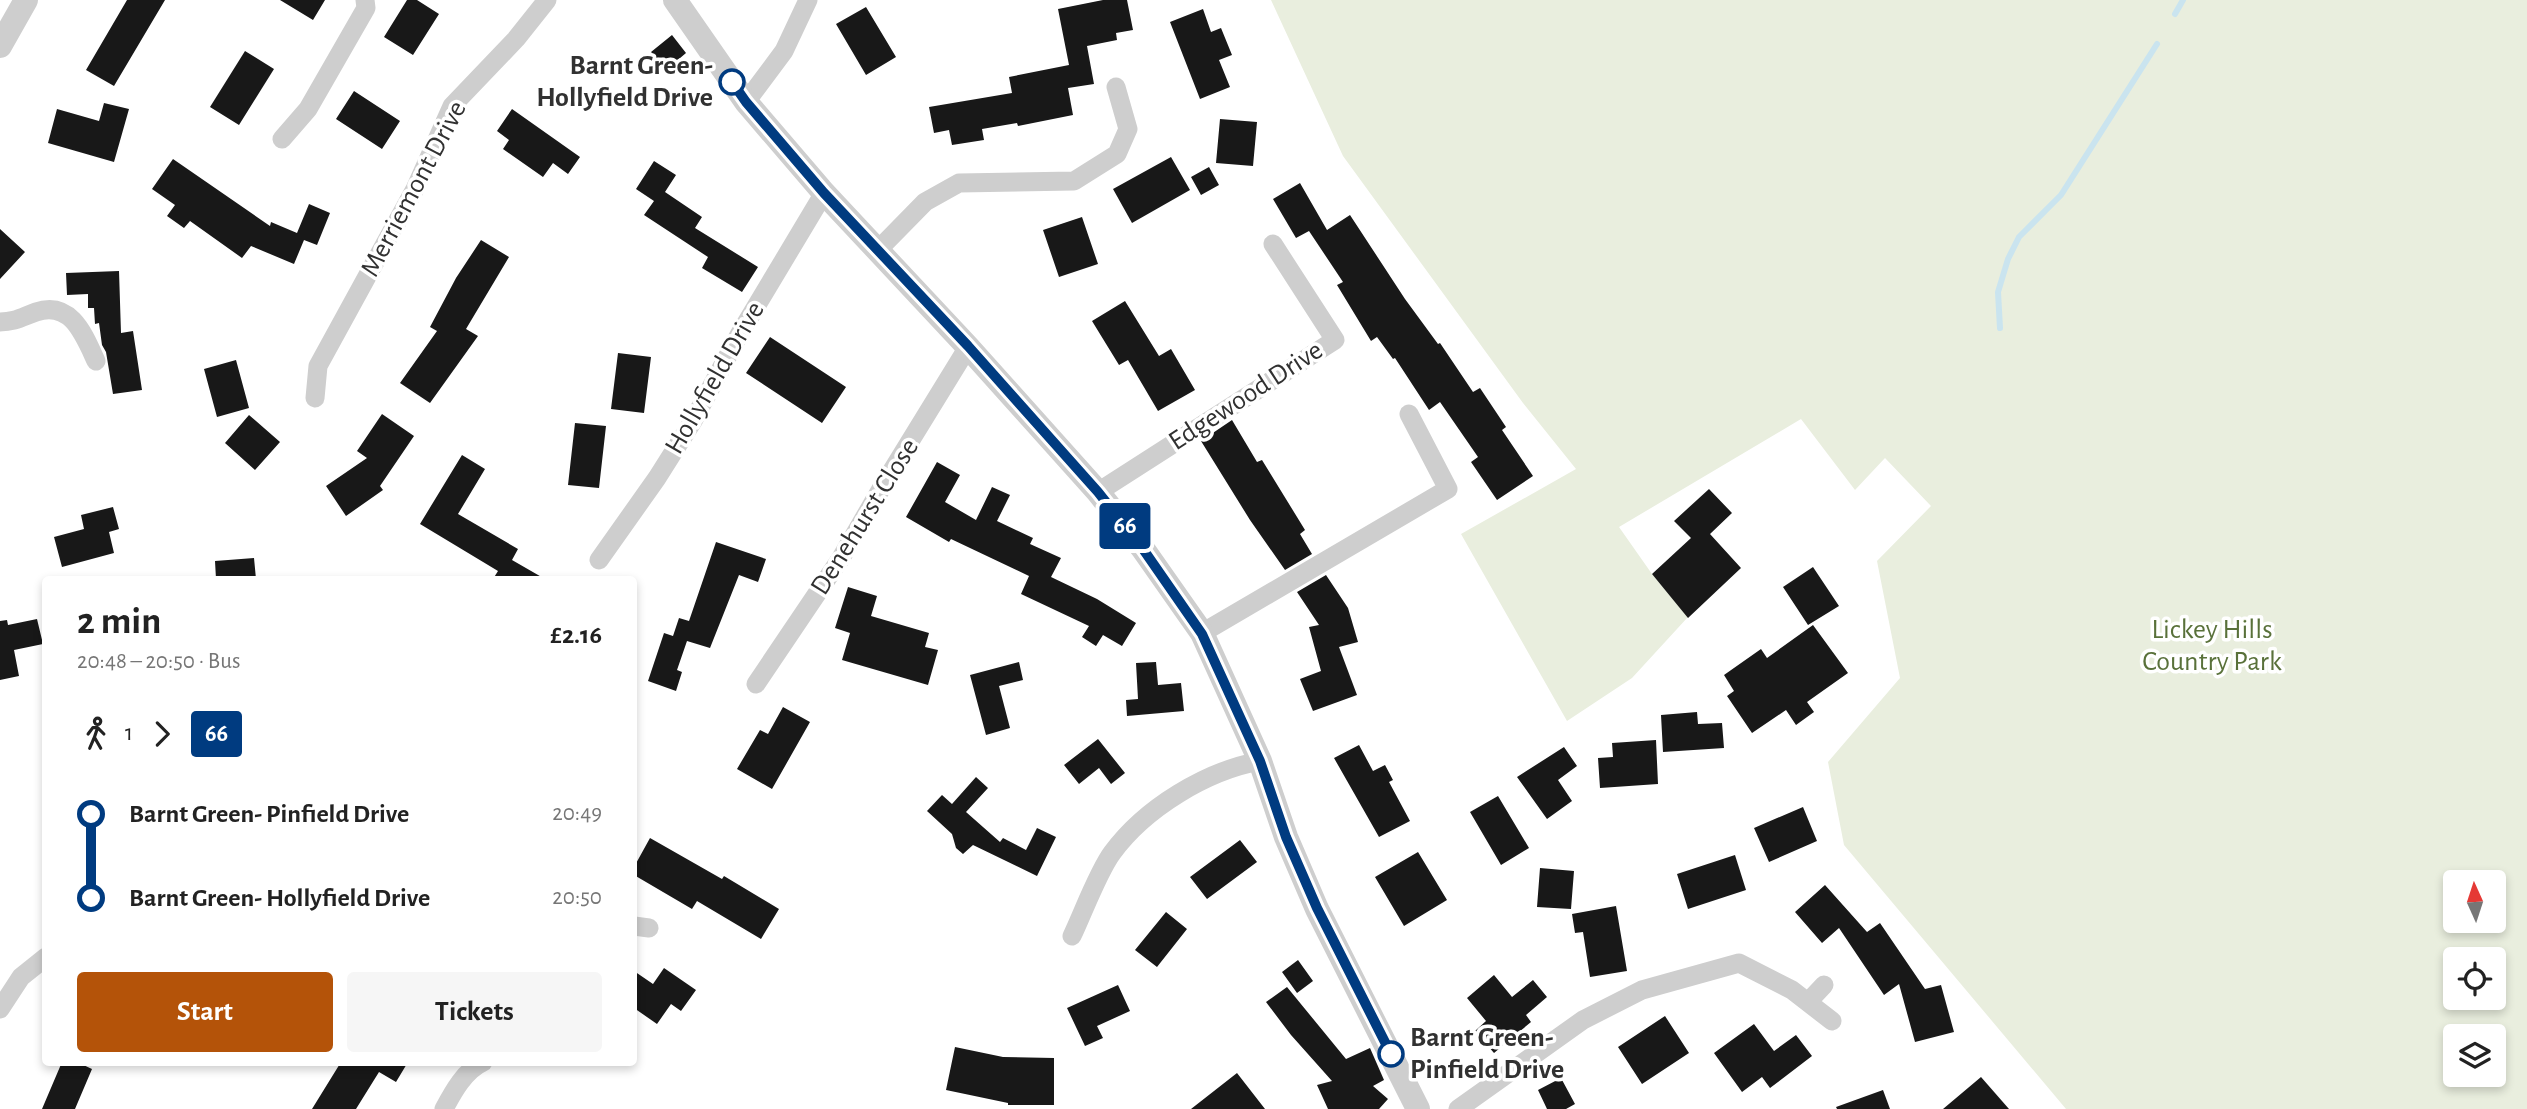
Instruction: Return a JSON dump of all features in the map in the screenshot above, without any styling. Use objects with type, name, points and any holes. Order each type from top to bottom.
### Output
[{"type":"street","points":[[0,46],[26,0]]},
{"type":"street","points":[[282,139],[309,108],[366,8],[365,0]]},
{"type":"street","name":"Merriemont Drive","points":[[315,398],[318,366],[415,189],[452,106],[516,39],[547,0]]},
{"type":"street","points":[[675,0],[746,102],[824,193],[968,346],[1098,492],[1143,549],[1202,634],[1260,761],[1286,837],[1317,908],[1418,1109]]},
{"type":"street","points":[[746,102],[783,51],[808,0]]},
{"type":"street","points":[[877,251],[925,202],[960,183],[1074,181],[1117,154],[1129,129],[1116,87]]},
{"type":"street","name":"Hollyfield Drive","points":[[599,559],[657,478],[693,421],[739,335],[824,193]]},
{"type":"street","name":"Edgewood Drive","points":[[1098,492],[1335,340],[1273,244]]},
{"type":"street","points":[[0,322],[15,322],[45,309],[57,310],[72,317],[79,326],[96,361]]},
{"type":"street","name":"Denehurst Close","points":[[755,684],[841,558],[968,346]]},
{"type":"street","points":[[1202,634],[1448,489],[1409,414]]},
{"type":"street","points":[[1072,936],[1111,854],[1135,828],[1183,790],[1235,765],[1260,761]]},
{"type":"street","points":[[0,1009],[21,977],[42,960]]},
{"type":"street","points":[[1458,1109],[1583,1020],[1642,990],[1740,963],[1792,990],[1832,1021]]},
{"type":"street","points":[[1808,1002],[1824,985]]},
{"type":"street","points":[[444,1109],[453,1093],[476,1066]]},
{"type":"green space","name":"Lickey Hills Country Park","points":[[1271,0],[2527,0],[2527,1109],[2066,1109],[1844,845],[1828,762],[1900,678],[1877,561],[1931,506],[1885,458],[1855,490],[1801,419],[1619,527],[1652,574],[1688,617],[1632,678],[1567,721],[1461,534],[1576,469],[1523,403],[1343,156]]},
{"type":"building","points":[[127,0],[165,0],[114,86],[86,70]]},
{"type":"building","points":[[280,0],[325,0],[313,20]]},
{"type":"building","points":[[407,0],[417,0],[439,14],[413,55],[384,37]]},
{"type":"building","points":[[1103,0],[1127,0],[1133,30],[1116,33],[1117,40],[1087,46],[1094,84],[1068,88],[1073,115],[1018,126],[1017,123],[982,129],[984,140],[952,145],[949,130],[934,133],[929,107],[1012,93],[1009,77],[1069,65],[1058,9]]},
{"type":"building","points":[[866,7],[896,57],[866,75],[836,24]]},
{"type":"building","points":[[1203,9],[1211,32],[1221,28],[1232,55],[1219,60],[1230,87],[1200,99],[1170,22]]},
{"type":"building","points":[[672,35],[686,53],[666,70],[651,52]]},
{"type":"building","points":[[245,51],[274,69],[239,125],[210,107]]},
{"type":"building","points":[[354,91],[400,121],[382,149],[336,119]]},
{"type":"building","points":[[104,103],[129,109],[114,162],[48,143],[57,109],[99,121]]},
{"type":"building","points":[[512,109],[580,157],[568,174],[553,163],[543,177],[503,149],[509,140],[497,131]]},
{"type":"building","points":[[1220,119],[1257,122],[1253,166],[1216,163]]},
{"type":"building","points":[[1171,157],[1190,190],[1132,223],[1113,189]]},
{"type":"building","points":[[173,159],[270,226],[271,222],[297,233],[309,204],[330,213],[317,245],[304,240],[294,264],[251,246],[242,258],[190,221],[184,228],[167,216],[175,205],[152,189]]},
{"type":"building","points":[[654,161],[676,175],[665,192],[702,217],[695,228],[758,267],[742,292],[702,268],[708,257],[644,215],[654,201],[636,189]]},
{"type":"building","points":[[1209,167],[1219,185],[1201,195],[1191,177]]},
{"type":"building","points":[[1300,183],[1327,230],[1350,215],[1405,299],[1438,344],[1440,343],[1473,392],[1480,388],[1506,427],[1502,430],[1533,476],[1497,500],[1471,462],[1478,457],[1440,402],[1429,410],[1395,358],[1393,359],[1377,337],[1371,341],[1337,285],[1343,282],[1309,231],[1296,238],[1273,199]]},
{"type":"building","points":[[1082,217],[1098,264],[1059,277],[1043,230]]},
{"type":"building","points":[[0,229],[25,252],[0,279]]},
{"type":"building","points":[[481,240],[509,257],[466,329],[478,336],[430,403],[400,383],[437,331],[430,327],[456,278]]},
{"type":"building","points":[[119,271],[121,333],[133,331],[142,390],[113,394],[99,323],[95,324],[94,308],[88,308],[88,294],[67,295],[66,273]]},
{"type":"building","points":[[1125,301],[1159,356],[1171,349],[1195,390],[1158,411],[1128,360],[1119,365],[1092,321]]},
{"type":"building","points":[[770,337],[846,387],[822,423],[746,373]]},
{"type":"building","points":[[618,353],[651,357],[644,413],[611,409]]},
{"type":"building","points":[[236,360],[249,408],[217,417],[204,369]]},
{"type":"building","points":[[382,414],[414,436],[380,486],[383,490],[346,516],[326,486],[367,458],[357,451]]},
{"type":"building","points":[[249,415],[280,442],[255,470],[225,443]]},
{"type":"building","points":[[1232,420],[1257,462],[1262,460],[1305,530],[1300,534],[1312,554],[1285,570],[1201,441]]},
{"type":"building","points":[[575,423],[606,426],[599,488],[568,485]]},
{"type":"building","points":[[462,455],[485,469],[458,514],[518,549],[512,560],[540,576],[495,576],[498,571],[420,524]]},
{"type":"building","points":[[937,462],[960,475],[945,502],[976,520],[992,487],[1010,495],[997,521],[1033,538],[1030,544],[1061,558],[1051,577],[1097,599],[1136,623],[1122,646],[1103,635],[1096,646],[1082,637],[1089,626],[1021,594],[1029,576],[951,539],[949,542],[906,517]]},
{"type":"building","points":[[1709,489],[1732,513],[1710,534],[1741,568],[1688,618],[1652,574],[1691,538],[1674,521]]},
{"type":"building","points":[[113,507],[119,529],[109,532],[114,553],[62,567],[54,537],[84,529],[81,515]]},
{"type":"building","points":[[716,542],[766,559],[758,582],[739,575],[710,648],[687,641],[677,670],[682,672],[676,691],[648,681],[664,633],[673,636],[679,618],[689,621]]},
{"type":"building","points":[[254,558],[256,576],[216,576],[215,561]]},
{"type":"building","points":[[1813,567],[1839,606],[1808,625],[1783,587]]},
{"type":"building","points":[[1326,575],[1348,608],[1358,642],[1339,647],[1357,695],[1313,711],[1300,679],[1321,671],[1309,627],[1319,625],[1297,592]]},
{"type":"building","points":[[848,587],[877,596],[871,616],[929,633],[925,647],[938,650],[928,685],[842,660],[850,633],[835,628]]},
{"type":"building","points":[[37,619],[42,644],[14,650],[19,676],[0,680],[0,621],[7,620],[8,625]]},
{"type":"building","points":[[1813,625],[1848,673],[1807,702],[1814,712],[1796,725],[1786,710],[1752,733],[1727,696],[1734,691],[1724,675],[1761,649],[1767,658]]},
{"type":"building","points":[[1019,662],[1023,680],[999,686],[1010,728],[986,735],[970,675]]},
{"type":"building","points":[[1156,662],[1158,685],[1181,683],[1184,711],[1127,716],[1126,700],[1138,699],[1136,663]]},
{"type":"building","points":[[783,707],[810,722],[772,789],[737,769],[760,730],[768,734]]},
{"type":"building","points":[[1697,712],[1698,724],[1722,723],[1724,748],[1663,752],[1661,715]]},
{"type":"building","points":[[1098,739],[1125,773],[1111,784],[1099,768],[1079,784],[1064,765]]},
{"type":"building","points":[[1656,740],[1658,784],[1600,788],[1598,758],[1613,757],[1612,743]]},
{"type":"building","points":[[1359,745],[1373,771],[1385,765],[1393,780],[1389,782],[1410,821],[1379,837],[1334,758]]},
{"type":"building","points":[[1564,747],[1577,766],[1558,780],[1572,801],[1547,819],[1517,777]]},
{"type":"building","points":[[976,777],[988,788],[966,812],[1000,842],[1003,838],[1026,850],[1037,828],[1056,837],[1037,876],[973,845],[963,854],[956,848],[952,834],[927,811],[942,795],[952,804]]},
{"type":"building","points":[[1498,796],[1529,848],[1501,865],[1470,812]]},
{"type":"building","points":[[1803,807],[1817,841],[1769,862],[1754,828]]},
{"type":"building","points":[[650,838],[722,879],[724,876],[779,909],[761,939],[697,901],[692,909],[637,877],[637,862]]},
{"type":"building","points":[[1240,840],[1257,862],[1207,899],[1190,877]]},
{"type":"building","points":[[1418,852],[1447,900],[1404,926],[1375,877]]},
{"type":"building","points":[[1735,855],[1746,890],[1688,909],[1677,874]]},
{"type":"building","points":[[1540,868],[1574,871],[1571,909],[1537,907]]},
{"type":"building","points":[[1825,885],[1867,932],[1880,923],[1925,989],[1941,985],[1954,1032],[1915,1042],[1899,984],[1884,995],[1839,928],[1822,943],[1795,912]]},
{"type":"building","points":[[1616,906],[1627,971],[1590,977],[1583,932],[1575,933],[1572,914]]},
{"type":"building","points":[[1166,912],[1187,929],[1157,967],[1135,950]]},
{"type":"building","points":[[1298,960],[1313,981],[1297,993],[1282,972]]},
{"type":"building","points":[[664,968],[696,990],[681,1011],[671,1004],[657,1024],[637,1010],[637,973],[653,984]]},
{"type":"building","points":[[1494,975],[1512,997],[1533,980],[1547,997],[1526,1015],[1531,1022],[1494,1053],[1475,1031],[1486,1021],[1467,998]]},
{"type":"building","points":[[1118,985],[1130,1011],[1097,1026],[1103,1038],[1085,1046],[1067,1008]]},
{"type":"building","points":[[1287,987],[1346,1059],[1370,1048],[1384,1080],[1373,1086],[1388,1099],[1379,1109],[1328,1109],[1317,1085],[1332,1081],[1266,1002]]},
{"type":"building","points":[[1665,1016],[1689,1053],[1642,1084],[1618,1047]]},
{"type":"building","points":[[1754,1024],[1774,1051],[1796,1035],[1812,1056],[1770,1088],[1762,1077],[1742,1092],[1714,1053]]},
{"type":"building","points":[[955,1047],[1003,1057],[1054,1058],[1054,1105],[1008,1105],[946,1090]]},
{"type":"building","points":[[60,1066],[86,1066],[92,1069],[75,1109],[42,1109]]},
{"type":"building","points":[[339,1066],[406,1066],[396,1082],[379,1072],[356,1109],[312,1109]]},
{"type":"building","points":[[1237,1073],[1265,1109],[1191,1109]]},
{"type":"building","points":[[1981,1077],[2009,1109],[1943,1109]]},
{"type":"building","points":[[1561,1078],[1575,1104],[1566,1109],[1547,1109],[1538,1090]]},
{"type":"building","points":[[1883,1090],[1890,1109],[1836,1107]]},
{"type":"waterway","points":[[2175,14],[2183,0]]},
{"type":"waterway","points":[[2000,328],[1998,292],[2008,259],[2019,237],[2061,195],[2157,44]]},
{"type":"bus line","name":"66","points":[[732,82],[824,193],[968,346],[1098,492],[1143,549],[1202,634],[1260,761],[1286,837],[1317,908],[1391,1054]]},
{"type":"place","name":"Barnt Green- Hollyfield Drive","points":[[732,82]]},
{"type":"place","name":"Barnt Green- Pinfield Drive","points":[[1391,1054]]}]
